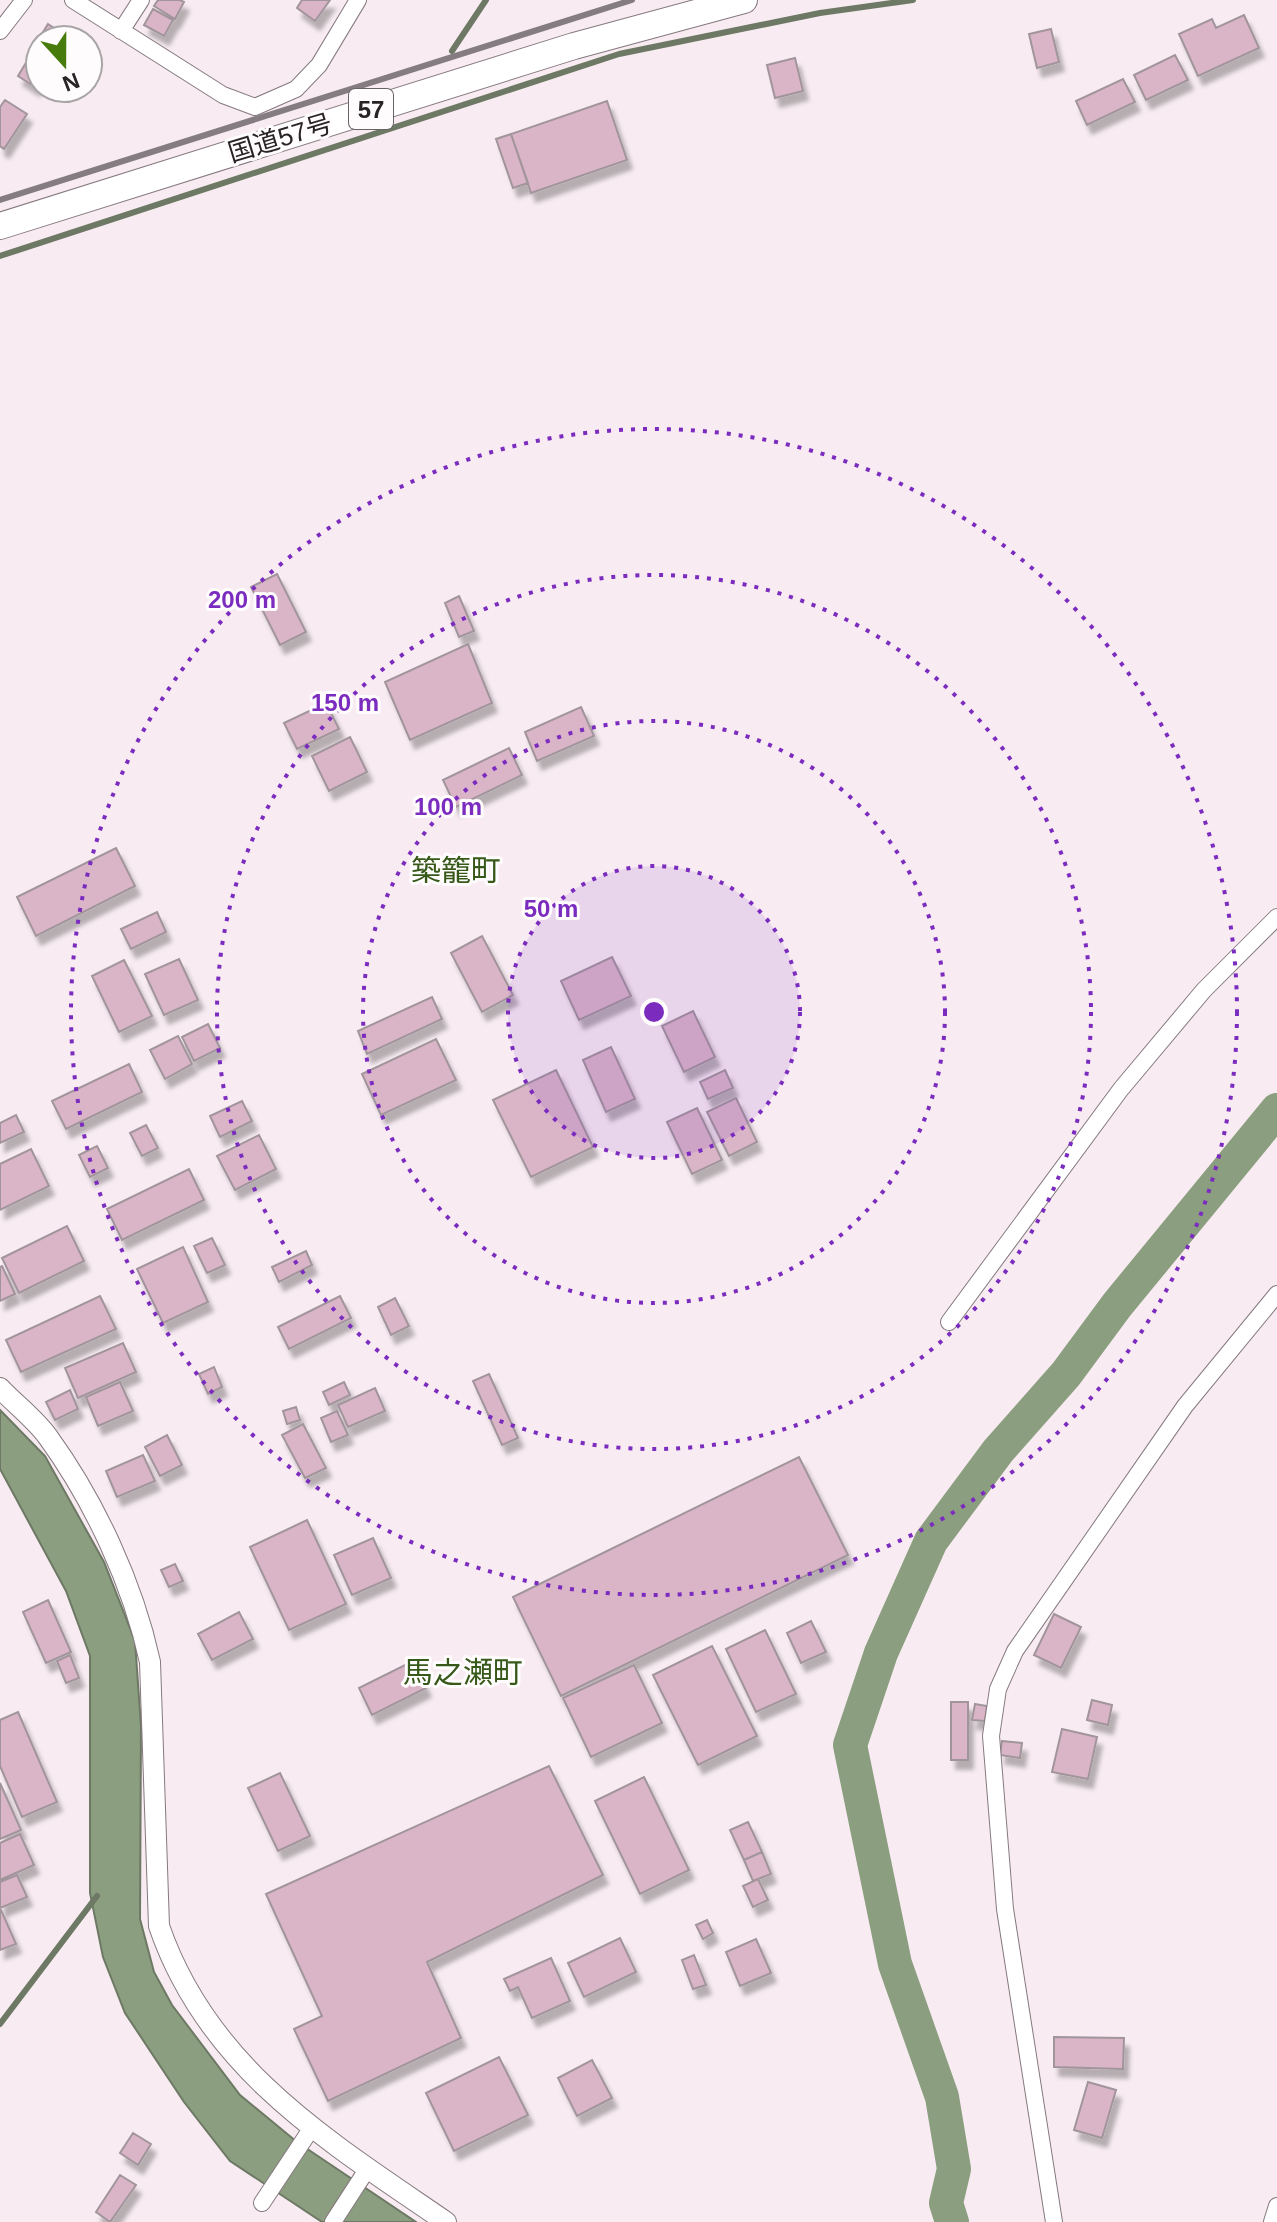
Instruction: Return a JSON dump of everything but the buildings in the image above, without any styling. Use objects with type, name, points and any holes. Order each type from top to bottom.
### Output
[{"type":"highway","name":"国道57号","points":[[0,226],[574,46],[744,0]]},
{"type":"street","points":[[0,31],[24,0]]},
{"type":"street","points":[[73,0],[223,95],[255,107],[296,89],[319,65],[358,0]]},
{"type":"street","points":[[121,31],[141,0]]},
{"type":"street","points":[[949,1322],[1121,1089],[1204,990],[1277,917]]},
{"type":"street","points":[[1054,2222],[1005,1909],[991,1736],[998,1689],[1015,1651],[1185,1406],[1277,1294]]},
{"type":"street","points":[[0,1388],[47,1436],[131,1593],[144,1631],[150,1662],[159,1926],[170,1958],[192,2001],[266,2091],[311,2129],[446,2222]]},
{"type":"street","points":[[262,2203],[311,2129]]},
{"type":"street","points":[[333,2222],[368,2168]]},
{"type":"street","points":[[1272,2222],[1277,2206]]},
{"type":"shaded area","points":[[0,1410],[45,1456],[104,1562],[135,1641],[141,1726],[140,1919],[154,1972],[172,2005],[240,2095],[297,2142],[416,2222],[322,2222],[230,2161],[184,2102],[125,2013],[103,1957],[90,1893],[90,1656],[66,1591],[0,1469]]},
{"type":"waterway","points":[[452,51],[486,0]]},
{"type":"waterway","points":[[0,256],[619,54],[820,13],[913,0]]},
{"type":"waterway","points":[[952,2222],[946,2203],[954,2169],[942,2097],[895,1964],[850,1745],[881,1653],[931,1541],[998,1451],[1066,1374],[1117,1305],[1277,1110]]},
{"type":"waterway","points":[[0,2024],[97,1896]]},
{"type":"railway","points":[[0,200],[632,0]]},
{"type":"district","name":"築籠町","points":[[456,870]]},
{"type":"district","name":"馬之瀬町","points":[[463,1672]]}]
